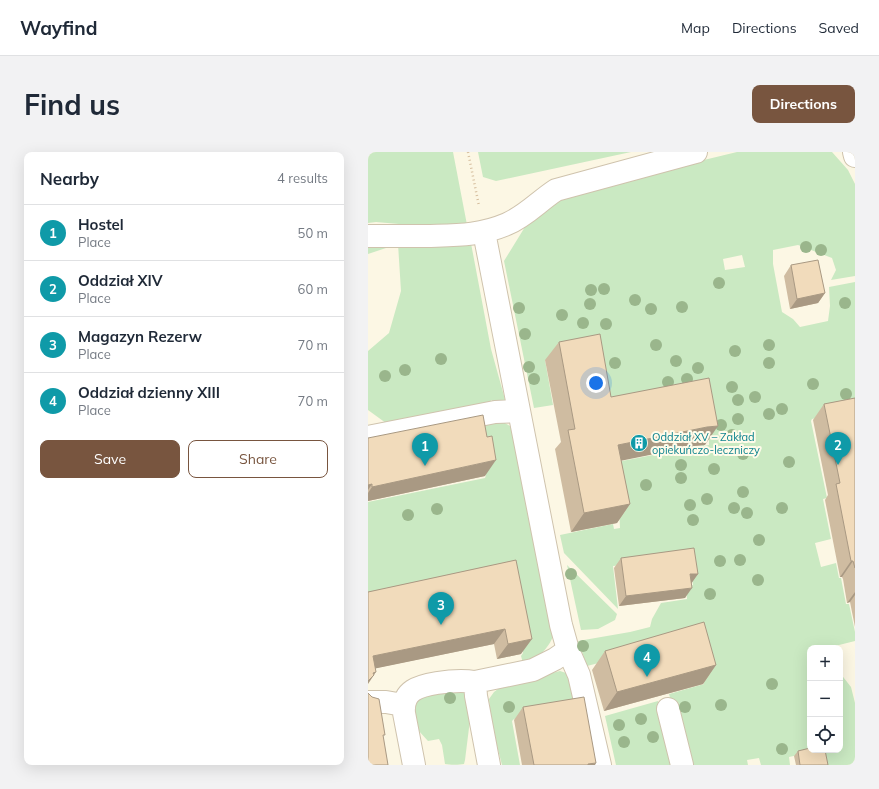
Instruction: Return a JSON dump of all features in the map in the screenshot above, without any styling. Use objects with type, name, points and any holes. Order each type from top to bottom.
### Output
[{"type":"lane","points":[[368,236],[468,235],[484,232],[508,224],[526,214],[556,190],[696,152]]},
{"type":"lane","points":[[854,152],[855,156]]},
{"type":"lane","points":[[484,232],[561,625],[568,650],[579,675],[600,765]]},
{"type":"lane","points":[[368,437],[495,412],[519,411]]},
{"type":"lane","points":[[414,765],[403,705],[411,692],[421,686],[454,680],[475,682],[533,670],[555,659],[568,650]]},
{"type":"lane","points":[[475,682],[476,696],[490,765]]},
{"type":"lane","points":[[368,702],[386,702],[403,705]]},
{"type":"lane","points":[[668,709],[682,765]]},
{"type":"path","points":[[468,152],[484,232]]},
{"type":"green space","points":[[368,152],[453,152],[468,230],[376,222],[368,223]]},
{"type":"green space","points":[[478,152],[631,152],[496,181],[483,177]]},
{"type":"green space","points":[[737,152],[832,152],[848,170],[855,184],[855,276],[831,280],[836,270],[832,258],[798,245],[773,250],[773,264],[782,312],[793,319],[800,327],[828,321],[830,306],[829,287],[855,282],[855,427],[845,412],[812,419],[811,421],[827,498],[823,499],[831,539],[815,543],[821,567],[836,563],[839,578],[841,578],[846,604],[849,604],[855,632],[855,641],[839,645],[807,645],[807,753],[789,757],[790,765],[761,765],[759,758],[747,760],[748,765],[688,765],[669,694],[704,684],[691,639],[587,666],[578,641],[650,627],[652,619],[661,603],[687,599],[686,587],[693,585],[689,558],[613,566],[618,609],[564,553],[560,535],[613,524],[614,529],[620,528],[617,462],[709,445],[709,439],[608,414],[587,352],[545,360],[553,405],[534,408],[504,261],[528,222],[559,195]],"holes":[[[742,255],[745,267],[725,270],[723,259]]]},
{"type":"green space","points":[[470,238],[491,349],[506,403],[493,404],[492,400],[477,409],[390,426],[368,410],[368,351],[389,333],[401,291],[398,244],[368,254],[368,246]]},
{"type":"green space","points":[[503,422],[510,426],[514,431],[553,637],[541,653],[523,663],[521,656],[523,653],[506,573],[368,602],[368,502],[485,478],[486,475],[479,423]]},
{"type":"green space","points":[[567,565],[617,614],[615,620],[598,629],[581,630]]},
{"type":"green space","points":[[560,671],[566,673],[569,677],[586,748],[567,709],[514,719],[512,721],[520,765],[502,765],[491,722],[489,699],[494,692],[502,686]]},
{"type":"green space","points":[[843,677],[851,687],[855,703],[855,765],[827,765],[824,753],[843,753]]},
{"type":"green space","points":[[461,689],[468,698],[471,712],[465,760],[464,764],[445,764],[442,745],[439,739],[428,741],[418,730],[413,712],[419,693]]},
{"type":"green space","points":[[658,701],[675,765],[616,765],[605,716]]},
{"type":"building","points":[[818,260],[825,293],[797,299],[791,265]]},
{"type":"building","points":[[600,334],[611,397],[709,378],[718,426],[618,445],[630,504],[584,513],[568,430],[575,429],[559,342]]},
{"type":"building","points":[[855,398],[855,568],[853,561],[851,561],[836,484],[840,483],[824,404]]},
{"type":"building","points":[[483,415],[487,437],[492,436],[496,460],[372,487],[372,484],[368,485],[368,438]]},
{"type":"building","points":[[694,548],[698,574],[690,574],[692,588],[626,596],[621,558]]},
{"type":"building","points":[[516,560],[532,639],[508,644],[505,629],[373,656],[376,672],[373,673],[374,675],[368,681],[368,592]]},
{"type":"building","points":[[704,622],[716,665],[617,692],[605,651]]},
{"type":"building","points":[[368,693],[372,697],[379,699],[388,765],[368,765]]},
{"type":"building","points":[[584,697],[596,763],[588,765],[534,765],[523,707]]},
{"type":"building","points":[[807,749],[807,753],[826,753],[828,765],[800,765],[798,751]]},
{"type":"place","name":"Oddział XV – Zakład opiekuńczo-leczniczy","points":[[639,443]]},
{"type":"place","name":"Oddział XIV","points":[[838,465]]},
{"type":"place","name":"Hostel","points":[[425,466]]},
{"type":"place","name":"Magazyn Rezerw","points":[[441,625]]},
{"type":"place","name":"Oddział dzienny XIII","points":[[647,677]]}]
